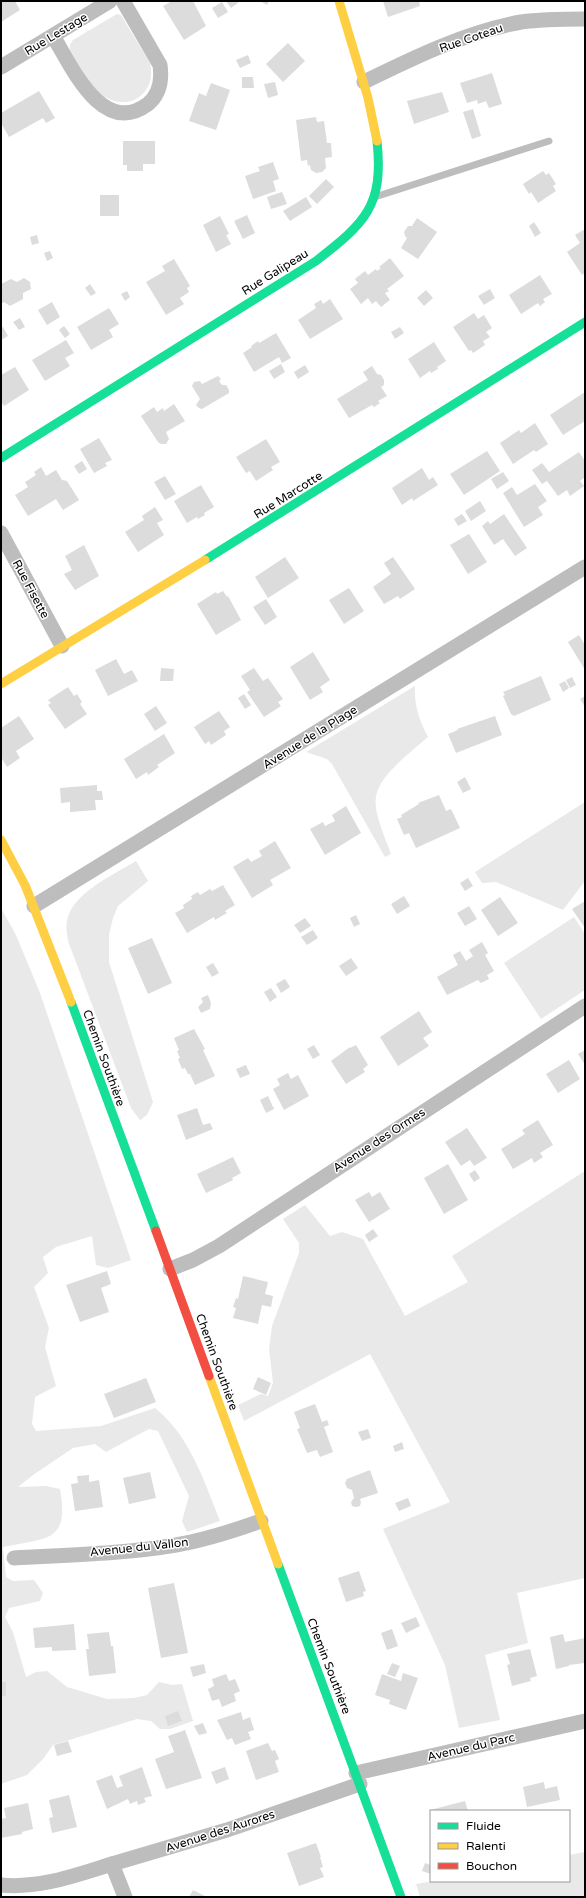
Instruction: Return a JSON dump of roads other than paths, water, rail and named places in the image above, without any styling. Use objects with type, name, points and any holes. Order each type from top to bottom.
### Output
[{"type":"street","name":"Rue Lestage","points":[[1,66],[110,1]]},
{"type":"street","points":[[53,36],[92,97],[111,110],[131,112],[141,108],[149,103],[156,95],[160,85],[160,65],[123,1]]},
{"type":"street","name":"Rue Galipeau","points":[[1,458],[316,260],[338,244],[360,222],[369,210],[378,184],[378,157],[375,128],[364,82],[339,1]]},
{"type":"street","name":"Rue Coteau","points":[[364,82],[405,62],[491,30],[538,20],[585,18]]},
{"type":"street","name":"Rue Marcotte","points":[[1,684],[231,544],[585,322]]},
{"type":"street","name":"Rue Fisette","points":[[1,533],[62,646]]},
{"type":"street","name":"Avenue de la Plage","points":[[34,906],[585,567]]},
{"type":"street","name":"Chemin Southière","points":[[1,840],[34,906],[170,1269],[401,1897]]},
{"type":"street","name":"Avenue des Ormes","points":[[170,1269],[193,1260],[218,1246],[585,1006]]},
{"type":"street","name":"Avenue du Vallon","points":[[14,1558],[175,1545],[213,1537],[262,1521]]},
{"type":"street","name":"Avenue du Parc","points":[[358,1778],[585,1721]]},
{"type":"street","name":"Avenue des Aurores","points":[[1,1885],[17,1886],[46,1883],[228,1830],[358,1778]]},
{"type":"street","points":[[112,1864],[125,1897]]},
{"type":"lane","points":[[374,197],[549,141]]}]
